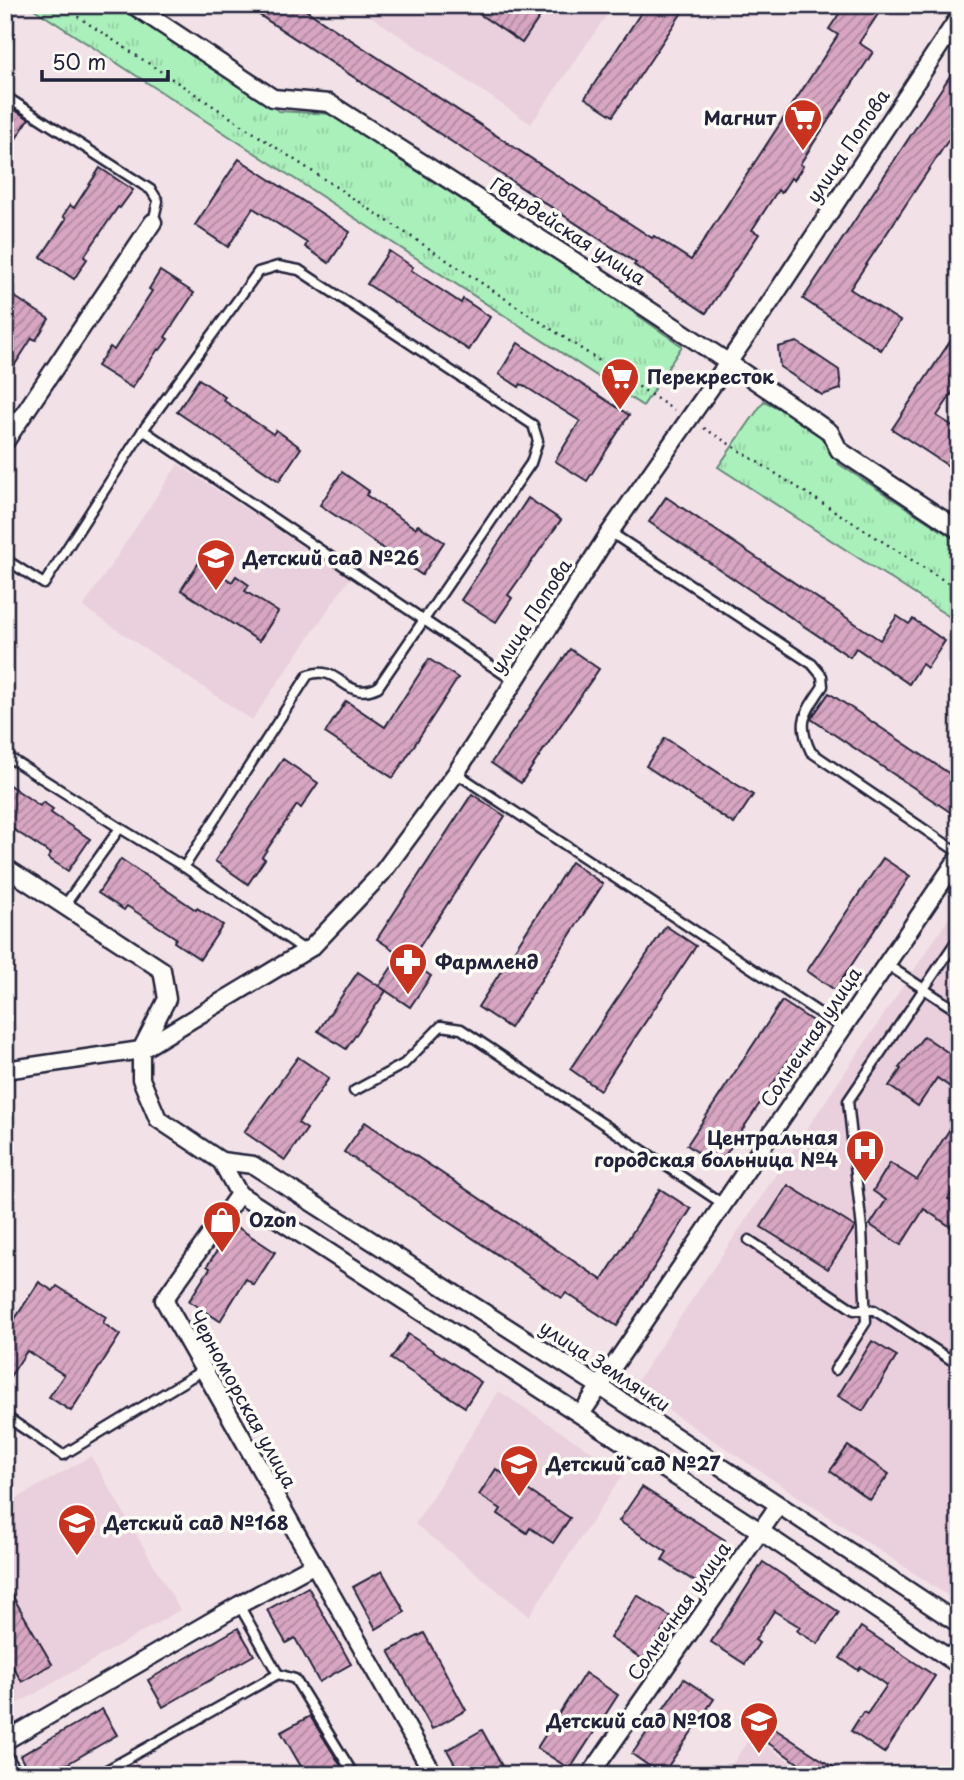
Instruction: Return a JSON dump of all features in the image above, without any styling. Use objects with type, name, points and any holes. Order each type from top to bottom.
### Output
[{"type":"street","name":"Гвардейская улица","points":[[133,5],[273,98],[329,103],[729,361],[830,432],[839,450],[959,530]]},
{"type":"street","name":"улица Попова","points":[[5,1070],[141,1050],[312,947],[382,873],[456,773],[610,532],[729,361],[959,18]]},
{"type":"street","points":[[5,442],[153,222]]},
{"type":"street","name":"Солнечная улица","points":[[581,1414],[959,855]]},
{"type":"street","points":[[5,867],[162,970],[167,999],[141,1050],[141,1079],[158,1119],[221,1161],[239,1194],[760,1531],[959,1665]]},
{"type":"street","name":"улица Землячки","points":[[221,1161],[253,1165],[599,1386],[959,1624]]},
{"type":"street","name":"Черноморская улица","points":[[239,1194],[163,1300],[434,1775]]},
{"type":"street","name":"Солнечная улица","points":[[590,1775],[778,1506]]},
{"type":"street","points":[[5,1741],[313,1564]]},
{"type":"lane","points":[[5,96],[151,190],[158,201],[153,222]]},
{"type":"lane","points":[[5,559],[44,584],[143,430],[258,272],[278,266],[299,270],[533,425],[538,442],[531,463],[378,687],[365,693],[355,691],[329,674],[319,671],[308,675],[184,867]]},
{"type":"lane","points":[[143,430],[514,681]]},
{"type":"lane","points":[[610,532],[812,664],[822,676],[823,685],[804,716],[802,734],[811,752],[959,855]]},
{"type":"lane","points":[[5,755],[184,867],[306,951]]},
{"type":"lane","points":[[456,773],[842,1028]]},
{"type":"lane","points":[[64,906],[120,828]]},
{"type":"lane","points":[[835,1370],[866,1322],[862,1228],[848,1101],[959,937]]},
{"type":"lane","points":[[886,964],[959,1012]]},
{"type":"lane","points":[[354,1091],[404,1064],[441,1026],[461,1029],[723,1204]]},
{"type":"lane","points":[[748,1240],[854,1310],[874,1310],[959,1365]]},
{"type":"lane","points":[[5,1416],[63,1455],[203,1370]]},
{"type":"lane","points":[[239,1605],[278,1674],[295,1679],[354,1775]]},
{"type":"lane","points":[[98,1775],[278,1674]]},
{"type":"lane","points":[[5,1753],[19,1775]]},
{"type":"path","points":[[61,5],[689,419],[959,590]]},
{"type":"shaded area","points":[[354,5],[614,5],[531,124]]},
{"type":"shaded area","name":"Детский сад №26","points":[[178,464],[350,578],[252,720],[83,607]]},
{"type":"shaded area","name":"Центральная городская больница №4","points":[[959,903],[959,1603],[633,1387]]},
{"type":"shaded area","name":"Детский сад №27","points":[[499,1391],[624,1473],[529,1616],[415,1524]]},
{"type":"shaded area","name":"Детский сад №168","points":[[91,1456],[180,1610],[5,1711],[5,1505]]},
{"type":"shaded area","name":"Детский сад №108","points":[[751,1736],[810,1775],[725,1775]]},
{"type":"green space","points":[[28,5],[115,5],[279,111],[348,115],[682,346],[643,406]]},
{"type":"green space","points":[[764,401],[813,425],[839,464],[959,542],[959,623],[718,467]]},
{"type":"building","points":[[244,5],[298,5],[652,238],[654,236],[691,260],[838,35],[829,29],[845,5],[884,5],[859,43],[873,52],[800,164],[803,166],[794,180],[791,178],[781,193],[778,190],[752,230],[759,234],[706,313],[634,265],[636,263]]},
{"type":"building","points":[[466,5],[527,5],[541,15],[522,43]]},
{"type":"building","points":[[646,5],[687,5],[613,116],[585,98]]},
{"type":"building","points":[[959,62],[959,124],[850,289],[900,321],[881,350],[803,299]]},
{"type":"building","points":[[5,108],[11,111],[13,109],[29,119],[5,155]]},
{"type":"building","points":[[239,159],[350,232],[329,263],[305,247],[307,243],[253,208],[228,247],[195,225]]},
{"type":"building","points":[[100,168],[133,190],[84,257],[87,259],[74,279],[41,257],[66,219],[63,216],[70,205],[74,208]]},
{"type":"building","points":[[389,251],[413,267],[411,270],[461,303],[463,299],[490,317],[469,350],[367,284]]},
{"type":"building","points":[[160,271],[194,293],[165,337],[168,339],[160,350],[158,349],[132,388],[97,366],[110,347],[114,350],[152,291],[149,289]]},
{"type":"building","points":[[15,297],[49,319],[36,340],[32,338],[5,380],[5,312]]},
{"type":"building","points":[[959,328],[959,383],[937,416],[959,430],[959,473],[892,429]]},
{"type":"building","points":[[797,342],[839,370],[841,389],[822,395],[780,367],[778,347]]},
{"type":"building","points":[[518,343],[629,415],[587,481],[555,461],[580,421],[521,384],[519,387],[499,374]]},
{"type":"building","points":[[199,379],[225,397],[223,400],[273,434],[276,430],[301,448],[279,481],[177,412]]},
{"type":"building","points":[[342,472],[369,491],[366,495],[415,528],[418,525],[444,542],[422,575],[320,505]]},
{"type":"building","points":[[666,497],[880,640],[897,616],[909,624],[913,619],[945,641],[927,668],[922,664],[909,684],[856,648],[850,657],[649,522]]},
{"type":"building","points":[[528,498],[561,520],[508,595],[512,598],[496,622],[461,600]]},
{"type":"building","points":[[200,561],[232,582],[236,576],[249,585],[245,591],[278,612],[259,641],[181,590]]},
{"type":"building","points":[[570,649],[599,669],[521,783],[491,763]]},
{"type":"building","points":[[429,659],[458,678],[393,778],[325,733],[346,701],[385,727]]},
{"type":"building","points":[[829,693],[959,780],[959,818],[811,719]]},
{"type":"building","points":[[665,738],[753,795],[734,824],[646,766]]},
{"type":"building","points":[[283,759],[318,783],[301,808],[297,805],[262,857],[265,859],[248,884],[215,861]]},
{"type":"building","points":[[5,782],[40,806],[43,802],[53,809],[51,813],[90,839],[68,871],[48,858],[51,854],[5,824]]},
{"type":"building","points":[[472,794],[505,816],[410,961],[377,939]]},
{"type":"building","points":[[883,858],[910,876],[835,990],[807,971]]},
{"type":"building","points":[[121,859],[223,925],[200,959],[174,942],[176,938],[127,906],[124,910],[98,893]]},
{"type":"building","points":[[571,862],[603,884],[510,1028],[478,1007]]},
{"type":"building","points":[[666,926],[696,946],[600,1090],[570,1069]]},
{"type":"building","points":[[400,955],[431,976],[410,1007],[379,986]]},
{"type":"building","points":[[358,972],[386,991],[346,1049],[318,1031]]},
{"type":"building","points":[[782,1001],[814,1022],[718,1166],[687,1145]]},
{"type":"building","points":[[924,1036],[959,1060],[959,1093],[937,1078],[918,1106],[889,1086],[901,1069],[899,1068]]},
{"type":"building","points":[[298,1057],[329,1078],[298,1123],[307,1129],[285,1160],[244,1132]]},
{"type":"building","points":[[959,1115],[959,1182],[948,1199],[959,1205],[959,1214],[951,1227],[924,1209],[901,1245],[870,1225],[886,1200],[873,1191],[890,1163],[917,1180]]},
{"type":"building","points":[[365,1122],[602,1280],[660,1189],[691,1209],[617,1326],[566,1293],[562,1298],[344,1152]]},
{"type":"building","points":[[788,1185],[855,1227],[828,1269],[761,1227]]},
{"type":"building","points":[[234,1225],[275,1252],[254,1285],[246,1279],[220,1321],[189,1301],[210,1268],[207,1266]]},
{"type":"building","points":[[39,1282],[53,1291],[57,1286],[106,1317],[103,1323],[120,1335],[71,1411],[49,1397],[64,1375],[27,1351],[5,1384],[5,1334]]},
{"type":"building","points":[[408,1334],[481,1382],[465,1407],[391,1359]]},
{"type":"building","points":[[872,1341],[897,1356],[863,1411],[838,1396]]},
{"type":"building","points":[[848,1446],[889,1474],[870,1500],[830,1471]]},
{"type":"building","points":[[496,1469],[570,1518],[553,1543],[530,1528],[527,1533],[498,1514],[501,1509],[479,1495]]},
{"type":"building","points":[[642,1487],[725,1540],[697,1583],[662,1560],[667,1552],[619,1521]]},
{"type":"building","points":[[763,1562],[839,1612],[818,1644],[797,1631],[800,1627],[774,1611],[755,1640],[759,1643],[745,1664],[711,1642]]},
{"type":"building","points":[[382,1571],[405,1612],[376,1629],[353,1587]]},
{"type":"building","points":[[5,1583],[52,1664],[22,1682],[5,1654]]},
{"type":"building","points":[[308,1587],[351,1664],[319,1682],[295,1638],[286,1643],[267,1610]]},
{"type":"building","points":[[637,1595],[671,1617],[644,1660],[610,1638]]},
{"type":"building","points":[[861,1627],[935,1676],[884,1753],[851,1731],[863,1712],[867,1714],[887,1685],[861,1667],[858,1670],[840,1658]]},
{"type":"building","points":[[238,1628],[254,1655],[163,1707],[148,1680]]},
{"type":"building","points":[[424,1633],[466,1710],[432,1729],[389,1651]]},
{"type":"building","points":[[585,1673],[618,1695],[570,1769],[537,1748]]},
{"type":"building","points":[[684,1679],[714,1699],[662,1775],[632,1754]]},
{"type":"building","points":[[102,1709],[117,1735],[48,1775],[30,1775],[20,1756]]},
{"type":"building","points":[[310,1716],[346,1775],[306,1775],[281,1732]]},
{"type":"building","points":[[755,1716],[845,1775],[816,1775],[747,1729]]},
{"type":"building","points":[[482,1730],[507,1775],[461,1775],[447,1750]]},
{"type":"place","name":"Магнит","points":[[803,152]]},
{"type":"place","name":"Перекресток","points":[[620,411]]},
{"type":"place","name":"Детский сад №26","points":[[216,592]]},
{"type":"place","name":"Фармленд","points":[[408,996]]},
{"type":"place","name":"Центральная городская больница №4","points":[[865,1183]]},
{"type":"place","name":"Ozon","points":[[222,1254]]},
{"type":"place","name":"Детский сад №27","points":[[519,1498]]},
{"type":"place","name":"Детский сад №168","points":[[77,1557]]},
{"type":"place","name":"Детский сад №108","points":[[759,1755]]}]
